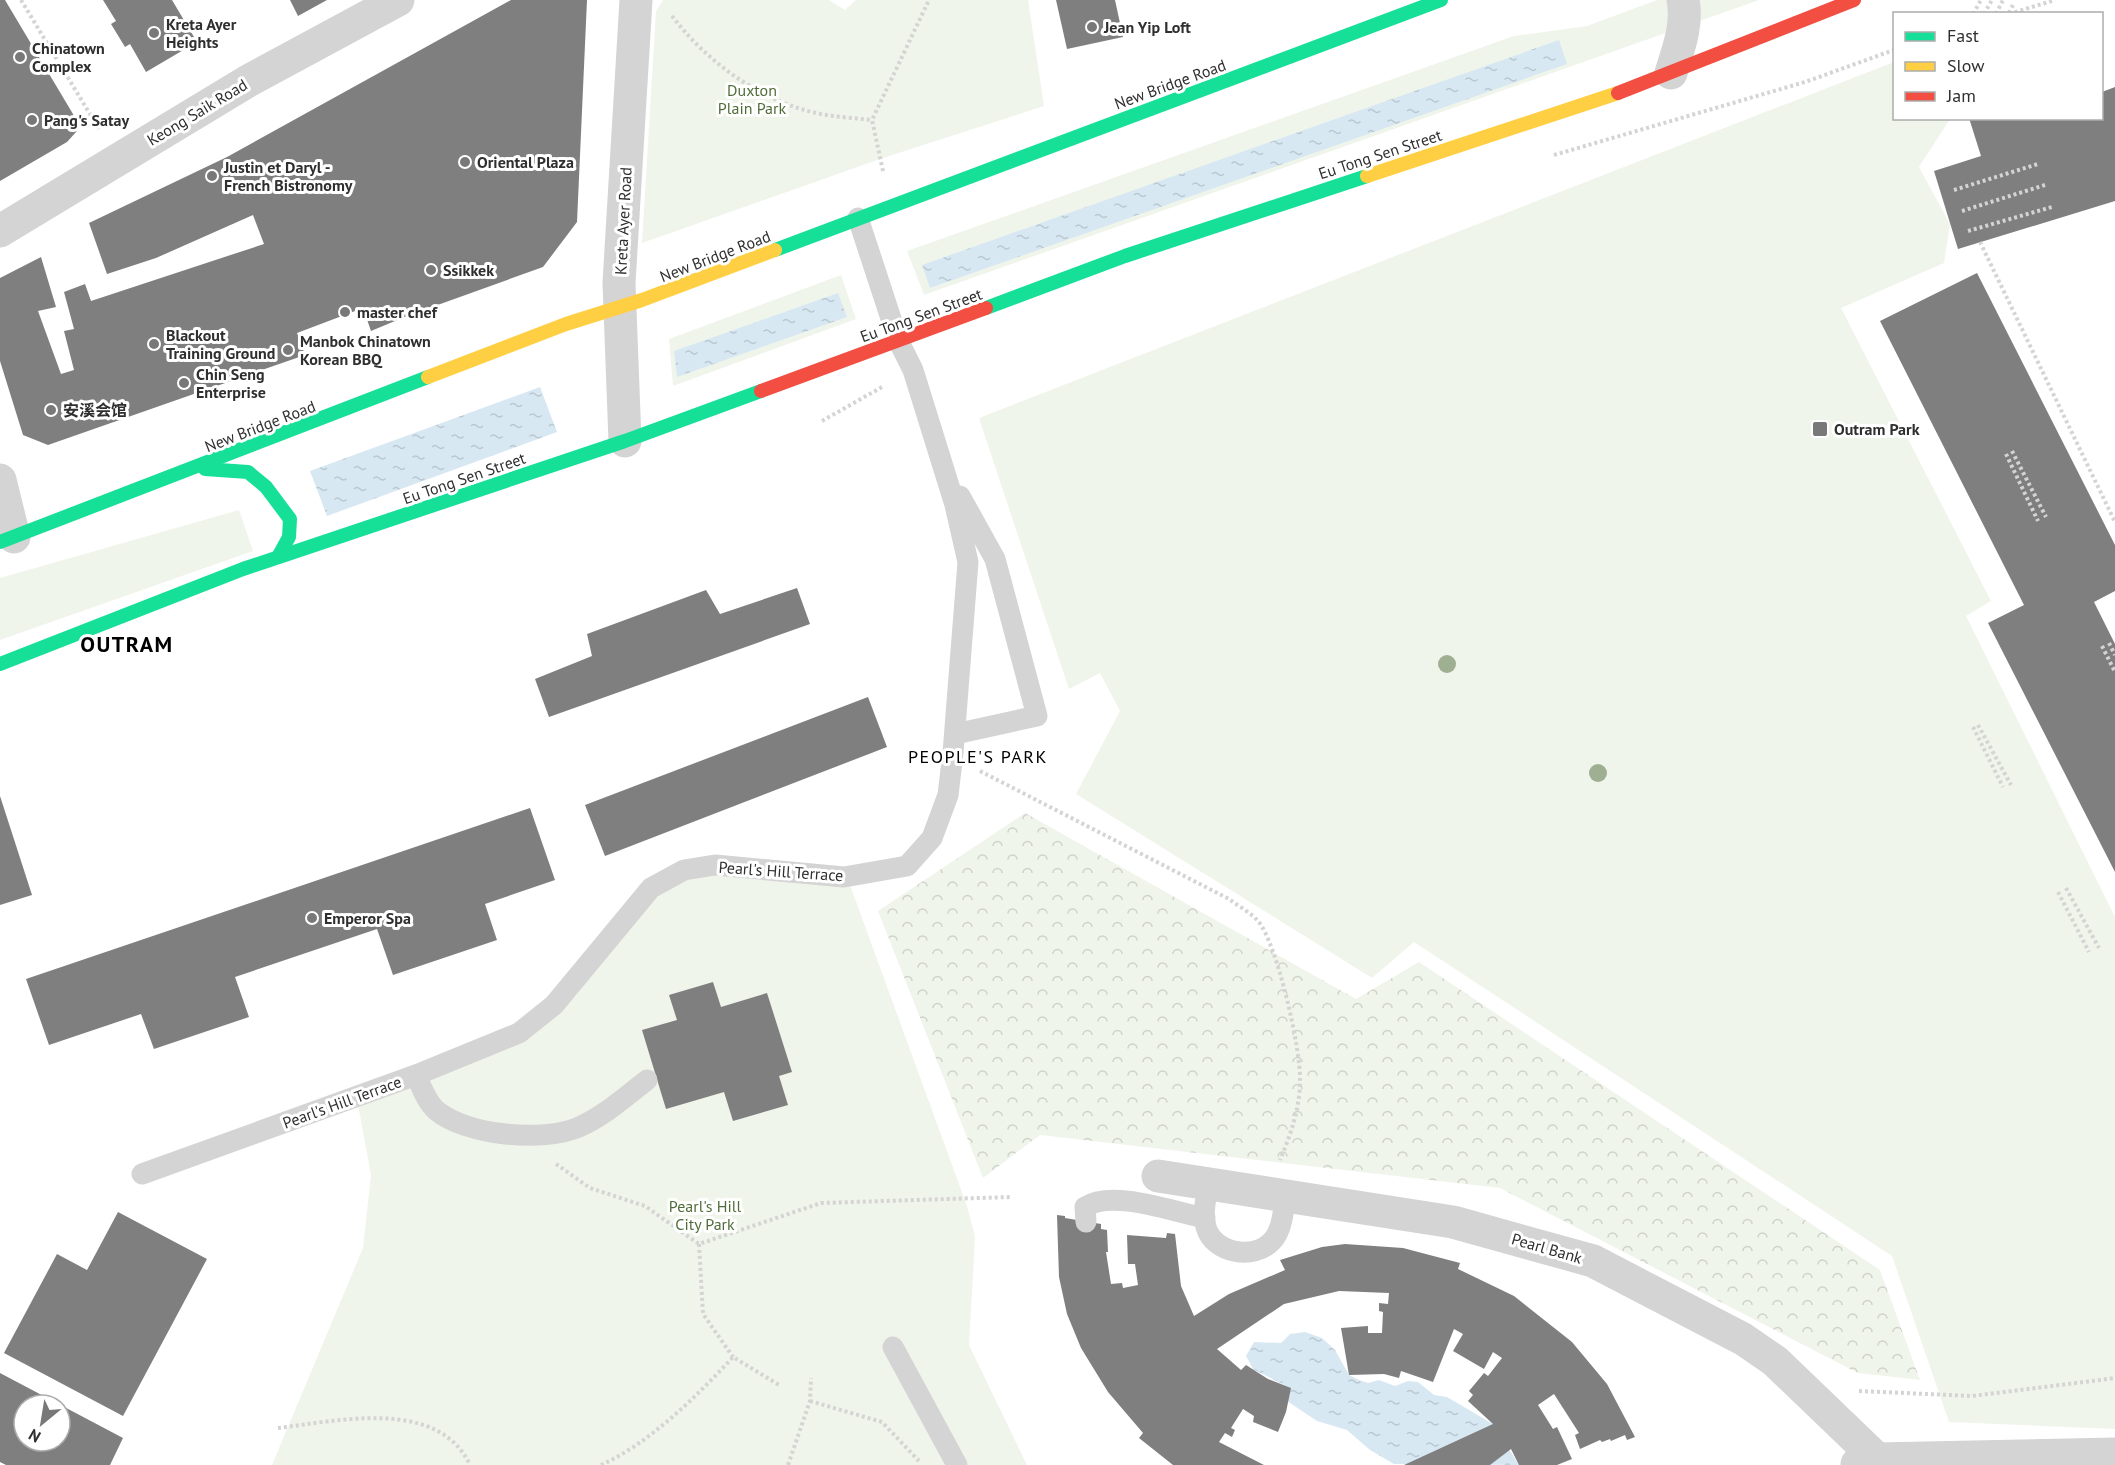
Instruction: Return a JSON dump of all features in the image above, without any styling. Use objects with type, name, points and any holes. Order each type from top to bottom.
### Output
[{"type":"main road","name":"New Bridge Road","points":[[7,539],[198,468],[566,324],[620,309],[858,218],[1300,55],[1441,0]]},
{"type":"main road","name":"Eu Tong Sen Street","points":[[0,664],[278,557],[625,441],[1125,256],[1610,96],[1854,0]]},
{"type":"main road","points":[[198,468],[248,472],[266,487],[290,519],[289,537],[278,557]]},
{"type":"street","name":"Keong Saik Road","points":[[0,231],[248,81],[398,0]]},
{"type":"street","points":[[1671,73],[1681,39],[1685,10],[1683,0]]},
{"type":"street","name":"Kreta Ayer Road","points":[[625,441],[620,309],[651,4]]},
{"type":"street","points":[[0,480],[7,539]]},
{"type":"street","name":"Pearl Bank","points":[[1158,1176],[1453,1222],[1593,1261],[1743,1339],[1775,1361],[1872,1463]]},
{"type":"street","points":[[1872,1463],[2115,1454]]},
{"type":"lane","name":"Pearl's Hill Terrace","points":[[142,1174],[416,1075],[519,1033],[554,1005],[651,888],[684,870],[715,865],[844,877],[907,866],[932,838],[948,795],[968,562],[943,467],[913,370],[898,340],[858,218]]},
{"type":"lane","points":[[943,467],[995,559],[1037,716],[954,743]]},
{"type":"lane","points":[[416,1075],[434,1109],[453,1123],[532,1136],[577,1128],[602,1115],[647,1080]]},
{"type":"lane","points":[[1209,1184],[1206,1227],[1215,1243],[1230,1250],[1257,1252],[1273,1241],[1283,1215],[1276,1195]]},
{"type":"lane","points":[[1086,1222],[1085,1207],[1094,1201],[1112,1198],[1205,1218]]},
{"type":"lane","points":[[893,1347],[957,1465]]},
{"type":"path","points":[[21,0],[117,160]]},
{"type":"path","points":[[885,174],[872,120],[929,0]]},
{"type":"path","points":[[2016,12],[2055,0]]},
{"type":"path","points":[[651,4],[723,68],[769,97],[816,113],[872,120]]},
{"type":"path","points":[[2010,12],[2013,5]]},
{"type":"path","points":[[1638,130],[1805,82],[1893,50]]},
{"type":"path","points":[[1954,190],[2038,164]]},
{"type":"path","points":[[1962,211],[2045,185]]},
{"type":"path","points":[[1968,231],[2052,207]]},
{"type":"path","points":[[1980,242],[2115,522]]},
{"type":"path","points":[[2012,451],[2046,517]]},
{"type":"path","points":[[2006,454],[2038,521]]},
{"type":"path","points":[[2109,643],[2115,655]]},
{"type":"path","points":[[2102,647],[2115,672]]},
{"type":"path","points":[[1978,725],[2011,785]]},
{"type":"path","points":[[1973,728],[2003,787]]},
{"type":"path","points":[[954,743],[971,767],[1229,898],[1258,921],[1274,947],[1287,1001],[1300,1079],[1295,1121],[1276,1195]]},
{"type":"path","points":[[2066,888],[2099,948]]},
{"type":"path","points":[[2058,892],[2089,952]]},
{"type":"path","points":[[555,1163],[590,1188],[645,1206],[699,1244]]},
{"type":"path","points":[[699,1244],[820,1203],[1011,1197]]},
{"type":"path","points":[[699,1244],[703,1314],[733,1357],[778,1385]]},
{"type":"path","points":[[601,1465],[620,1457],[697,1396],[733,1357]]},
{"type":"path","points":[[788,1465],[810,1401],[811,1378]]},
{"type":"path","points":[[1802,1389],[1972,1396],[2115,1378]]},
{"type":"path","points":[[810,1401],[882,1422],[923,1465]]},
{"type":"path","points":[[278,1428],[332,1422],[405,1420],[424,1423],[448,1437],[470,1465]]},
{"type":"green space","name":"Duxton Plain Park","points":[[663,0],[829,0],[845,10],[856,0],[1028,0],[1044,106],[880,159],[642,243],[656,11]]},
{"type":"green space","points":[[1657,0],[1759,0],[924,295],[907,251],[1514,36],[1587,26]]},
{"type":"green space","points":[[1893,62],[1893,120],[1949,120],[1919,167],[1950,224],[1944,263],[1841,308],[1991,601],[1966,616],[2115,917],[2115,1429],[1949,1422],[1892,1256],[1414,942],[1372,978],[1076,794],[1120,711],[1100,673],[1069,689],[979,418]]},
{"type":"green space","points":[[841,275],[856,319],[673,386],[669,339]]},
{"type":"green space","points":[[239,510],[253,551],[0,640],[0,578]]},
{"type":"green space","points":[[1025,813],[1356,999],[1419,962],[1880,1270],[1920,1380],[1858,1373],[1500,1188],[1040,1135],[983,1178],[878,911]]},
{"type":"green space","name":"Pearl's Hill City Park","points":[[720,872],[850,885],[967,1206],[975,1237],[969,1345],[1027,1465],[272,1465],[363,1248],[371,1175],[358,1105],[561,1011],[659,894],[689,879]]},
{"type":"water","points":[[1559,40],[1567,64],[930,288],[922,265]]},
{"type":"water","points":[[838,293],[847,317],[677,377],[674,351]]},
{"type":"water","points":[[540,387],[557,432],[327,516],[310,471]]},
{"type":"water","points":[[1305,1332],[1322,1338],[1335,1350],[1349,1375],[1359,1380],[1368,1383],[1379,1380],[1395,1386],[1408,1381],[1418,1382],[1434,1395],[1447,1397],[1493,1424],[1519,1465],[1394,1464],[1370,1450],[1347,1430],[1317,1421],[1287,1401],[1290,1388],[1253,1369],[1246,1356],[1254,1342],[1281,1343],[1290,1334]]},
{"type":"building","name":"Chinatown Complex","points":[[0,0],[5,0],[73,114],[77,131],[67,142],[0,181]]},
{"type":"building","name":"Kreta Ayer Heights","points":[[103,0],[172,0],[197,42],[146,72],[130,44],[125,47],[111,24],[116,21]]},
{"type":"building","points":[[290,0],[327,0],[298,16]]},
{"type":"building","points":[[511,0],[587,0],[577,222],[543,267],[371,331],[363,308],[297,333],[305,355],[48,445],[23,435],[0,361],[0,278],[41,257],[56,307],[38,311],[61,374],[74,370],[64,331],[74,329],[64,292],[85,284],[91,301],[264,244],[253,215],[156,258],[107,274],[89,223],[227,157]]},
{"type":"building","points":[[1056,0],[1115,0],[1123,37],[1067,49]]},
{"type":"building","points":[[2115,87],[2115,201],[1958,249],[1934,171],[1981,156],[1970,120],[2103,120],[2103,92]]},
{"type":"building","points":[[1977,273],[2115,545],[2115,591],[2094,602],[2115,644],[2115,872],[1988,623],[2024,605],[1880,321]]},
{"type":"building","points":[[797,588],[810,624],[549,717],[535,679],[592,656],[587,634],[706,590],[720,614]]},
{"type":"building","points":[[868,697],[887,747],[605,856],[585,805]]},
{"type":"building","points":[[0,796],[32,895],[0,905]]},
{"type":"building","points":[[530,808],[555,880],[485,904],[497,940],[393,975],[377,929],[235,977],[249,1017],[154,1049],[141,1014],[49,1045],[26,979]]},
{"type":"building","points":[[713,982],[721,1007],[767,993],[792,1072],[779,1076],[788,1105],[733,1121],[724,1092],[666,1109],[642,1030],[677,1020],[669,995]]},
{"type":"building","points":[[118,1212],[207,1259],[123,1416],[4,1353],[57,1254],[87,1270]]},
{"type":"building","points":[[1057,1215],[1101,1224],[1101,1229],[1107,1230],[1108,1252],[1106,1252],[1111,1284],[1122,1283],[1123,1288],[1138,1285],[1135,1264],[1128,1264],[1127,1235],[1166,1238],[1167,1233],[1175,1234],[1181,1286],[1194,1316],[1229,1294],[1285,1270],[1280,1260],[1322,1247],[1345,1244],[1403,1248],[1460,1263],[1458,1269],[1514,1296],[1572,1342],[1607,1384],[1635,1437],[1627,1440],[1625,1435],[1611,1441],[1610,1439],[1602,1442],[1600,1440],[1580,1449],[1575,1435],[1579,1433],[1554,1394],[1538,1405],[1553,1429],[1557,1427],[1572,1459],[1557,1465],[1519,1465],[1511,1449],[1490,1465],[1404,1465],[1493,1424],[1468,1401],[1473,1395],[1469,1391],[1484,1373],[1488,1376],[1502,1358],[1493,1352],[1484,1369],[1453,1351],[1463,1334],[1454,1329],[1433,1382],[1401,1371],[1399,1378],[1384,1374],[1349,1375],[1341,1328],[1368,1326],[1368,1333],[1382,1333],[1383,1312],[1379,1311],[1379,1303],[1388,1304],[1389,1293],[1339,1291],[1284,1304],[1217,1349],[1241,1370],[1246,1365],[1268,1379],[1291,1388],[1286,1412],[1278,1432],[1253,1422],[1254,1416],[1243,1409],[1231,1428],[1235,1430],[1232,1437],[1225,1433],[1219,1442],[1264,1465],[1173,1465],[1139,1438],[1143,1433],[1108,1392],[1081,1348],[1067,1314],[1059,1277]]},
{"type":"building","points":[[0,1373],[38,1393],[12,1393],[12,1453],[72,1453],[72,1411],[123,1438],[110,1465],[6,1465],[0,1462]]},
{"type":"traffic: fast","points":[[775,250],[1441,0]]},
{"type":"traffic: fast","points":[[986,308],[1125,256],[1367,176]]},
{"type":"traffic: fast","points":[[0,542],[428,377]]},
{"type":"traffic: fast","points":[[0,664],[243,569],[625,441],[761,391]]},
{"type":"traffic: fast","points":[[205,469],[248,472],[266,487],[290,519],[289,537],[278,557]]},
{"type":"traffic: slow","points":[[1367,176],[1618,93]]},
{"type":"traffic: slow","points":[[428,377],[566,324],[642,300],[775,250]]},
{"type":"traffic: jam","points":[[1618,93],[1854,0]]},
{"type":"traffic: jam","points":[[761,391],[986,308]]},
{"type":"place","name":"Jean Yip Loft","points":[[1092,27]]},
{"type":"place","name":"Kreta Ayer Heights","points":[[154,33]]},
{"type":"place","name":"Chinatown Complex","points":[[20,57]]},
{"type":"place","name":"Pang's Satay","points":[[32,120]]},
{"type":"place","name":"Oriental Plaza","points":[[465,162]]},
{"type":"place","name":"Justin et Daryl - French Bistronomy","points":[[212,176]]},
{"type":"place","name":"Ssikkek","points":[[431,270]]},
{"type":"place","name":"master chef","points":[[345,312]]},
{"type":"place","name":"Blackout Training Ground","points":[[154,344]]},
{"type":"place","name":"Manbok Chinatown Korean BBQ","points":[[288,350]]},
{"type":"place","name":"Chin Seng Enterprise","points":[[184,383]]},
{"type":"place","name":"安溪会馆","points":[[51,410]]},
{"type":"place","name":"Outram Park","points":[[1820,429]]},
{"type":"place","name":"Emperor Spa","points":[[312,918]]},
{"type":"district","name":"OUTRAM","points":[[127,644]]},
{"type":"district","name":"PEOPLE'S PARK","points":[[978,756]]}]
